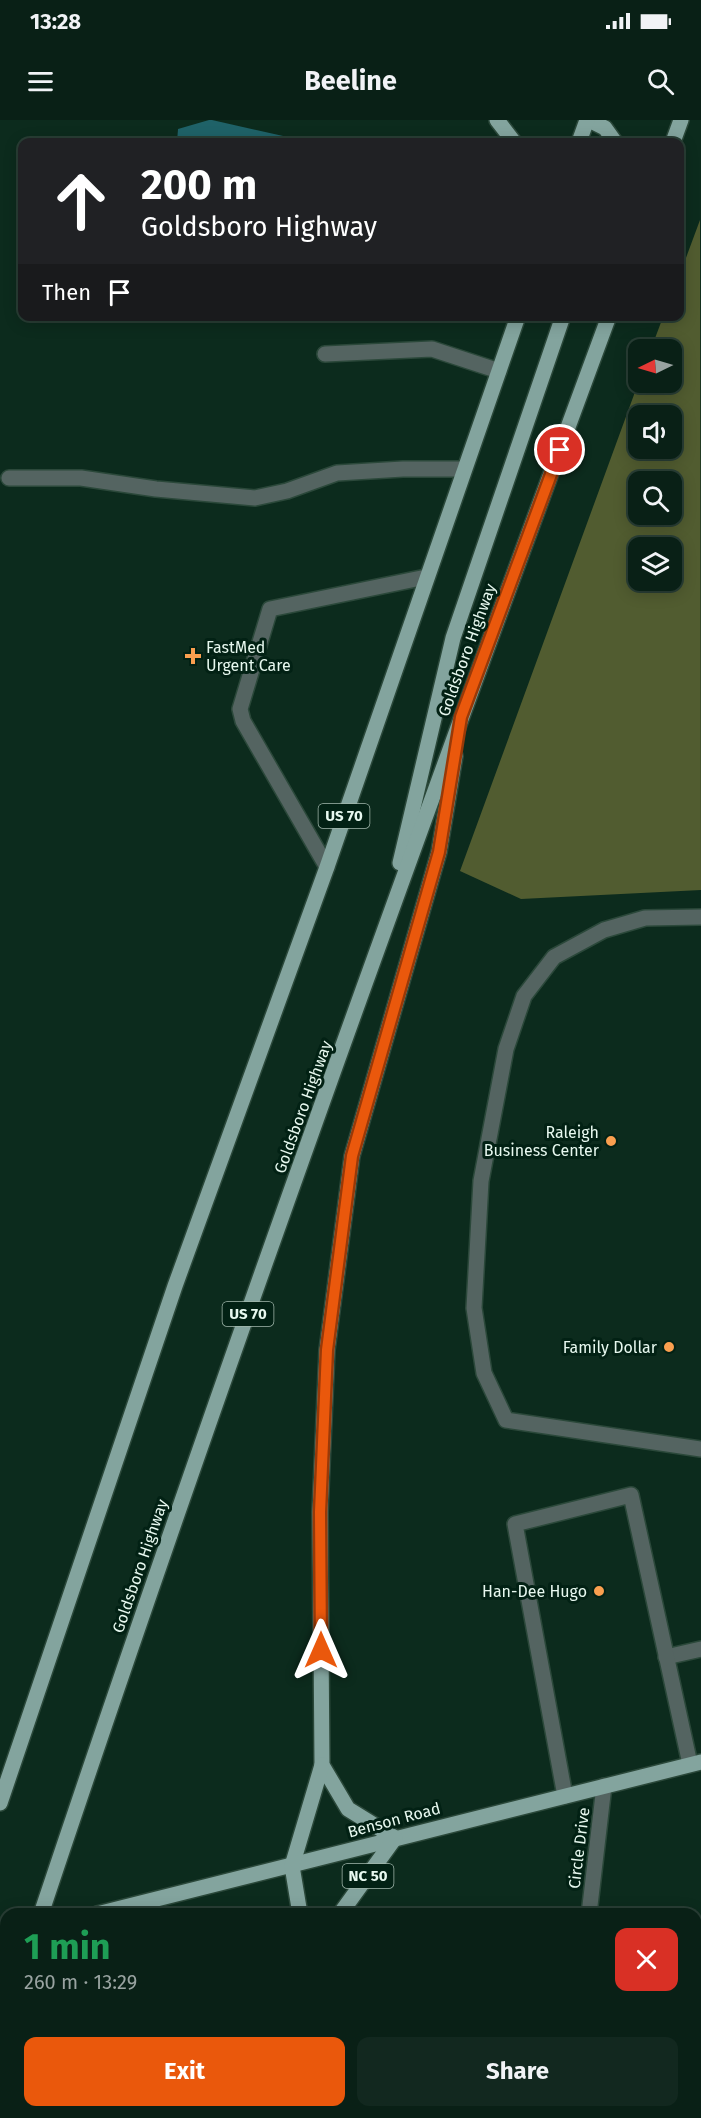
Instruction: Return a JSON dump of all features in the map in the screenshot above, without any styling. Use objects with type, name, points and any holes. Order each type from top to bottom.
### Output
[{"type":"main road","points":[[497,120],[511,138]]},
{"type":"main road","points":[[581,138],[588,120],[605,128],[613,138]]},
{"type":"main road","points":[[674,138],[681,120]]},
{"type":"main road","name":"US 70","points":[[0,1803],[175,1286],[327,867],[516,321]]},
{"type":"main road","points":[[383,936],[453,638],[561,321]]},
{"type":"main road","name":"Goldsboro Highway","points":[[43,1908],[170,1533],[461,717],[607,321]]},
{"type":"main road","points":[[299,1908],[292,1866],[322,1765],[320,1512],[326,1361],[352,1156],[439,852],[461,717]]},
{"type":"main road","name":"Benson Road","points":[[122,1908],[695,1763]]},
{"type":"main road","points":[[322,1765],[348,1809],[395,1838]]},
{"type":"main road","name":"NC 50","points":[[344,1908],[395,1838]]},
{"type":"street","points":[[325,354],[432,349],[499,371]]},
{"type":"street","points":[[9,478],[81,478],[156,489],[255,498],[287,492],[337,473],[404,469],[464,469]]},
{"type":"street","points":[[327,867],[243,721],[240,709],[270,609],[426,577]]},
{"type":"street","points":[[701,917],[645,918],[604,930],[554,957],[524,996],[506,1050],[481,1181],[474,1308],[484,1373],[506,1420],[701,1449]]},
{"type":"street","points":[[565,1796],[515,1524],[632,1495],[666,1657],[695,1763]]},
{"type":"street","points":[[666,1657],[701,1649]]},
{"type":"street","name":"Circle Drive","points":[[590,1908],[604,1786]]},
{"type":"green space","points":[[700,220],[701,890],[521,899],[460,871],[628,411],[628,459],[682,459],[682,405],[630,405],[635,393],[682,393],[682,339],[655,339],[662,321],[684,321],[684,263]]},
{"type":"water","points":[[212,120],[292,138],[177,138],[178,129]]},
{"type":"place","name":"FastMed Urgent Care","points":[[193,656]]},
{"type":"place","name":"Raleigh Business Center","points":[[611,1141]]},
{"type":"place","name":"Family Dollar","points":[[669,1347]]},
{"type":"place","name":"Han-Dee Hugo","points":[[599,1591]]},
{"type":"route","points":[[321,1650],[320,1512],[327,1350],[352,1156],[439,852],[461,717],[560,450]]}]
